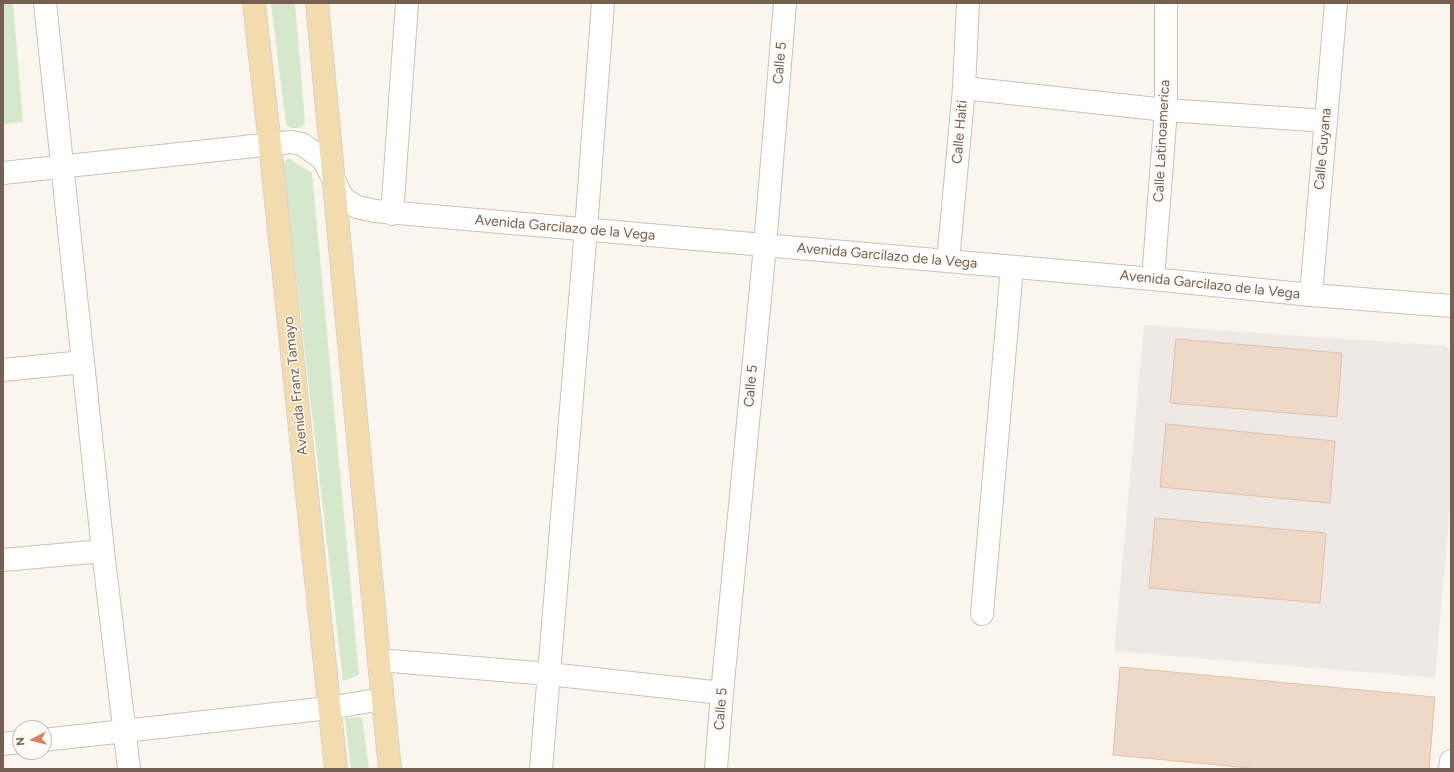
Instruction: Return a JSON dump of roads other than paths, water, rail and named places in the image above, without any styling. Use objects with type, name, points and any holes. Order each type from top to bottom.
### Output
[{"type":"main road","name":"Avenida Franz Tamayo","points":[[254,3],[336,769]]},
{"type":"main road","points":[[317,3],[335,184],[378,662],[390,769]]},
{"type":"street","points":[[45,3],[103,551],[129,769]]},
{"type":"street","points":[[392,214],[407,3]]},
{"type":"street","points":[[541,769],[586,229],[603,3]]},
{"type":"street","name":"Calle 5","points":[[716,769],[765,246],[785,3]]},
{"type":"street","name":"Calle Haiti","points":[[948,261],[964,88],[968,3]]},
{"type":"street","name":"Calle Latinoamerica","points":[[1153,279],[1166,110],[1166,3]]},
{"type":"street","name":"Calle Guyana","points":[[1311,295],[1336,3]]},
{"type":"street","points":[[964,88],[1166,110],[1326,121]]},
{"type":"street","name":"Avenida Garcilazo de la Vega","points":[[3,173],[291,142],[302,144],[323,159],[343,198],[357,207],[392,214],[586,229],[765,246],[1153,279],[1311,295],[1451,306]]},
{"type":"street","points":[[982,614],[1012,267]]},
{"type":"street","points":[[3,370],[83,362]]},
{"type":"street","points":[[3,560],[103,551]]},
{"type":"street","points":[[378,662],[391,660],[549,674],[722,693]]},
{"type":"street","points":[[52,739],[329,708],[382,699]]},
{"type":"street","points":[[1450,769],[1451,761]]}]
